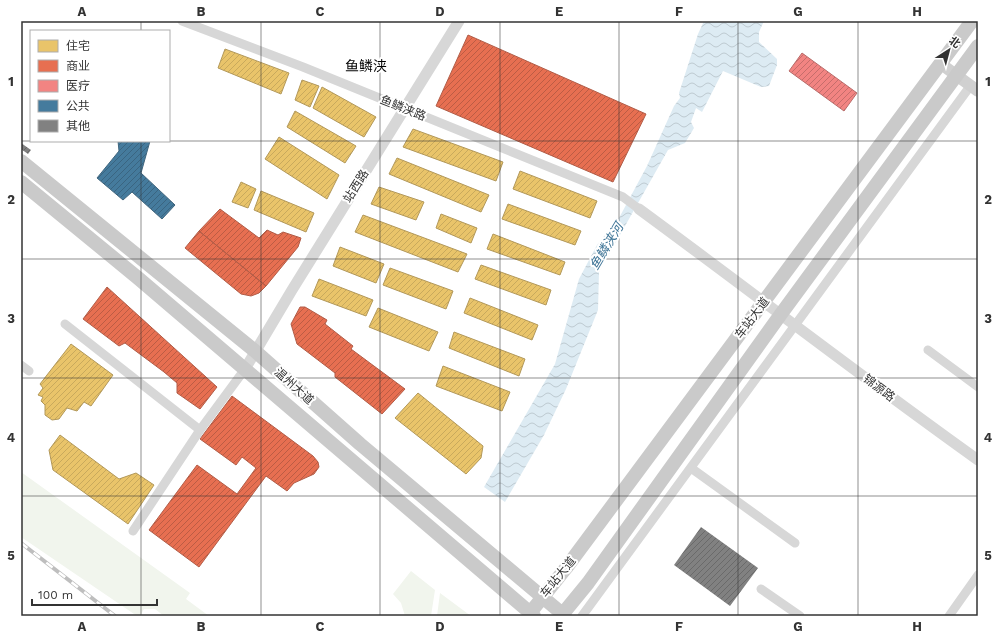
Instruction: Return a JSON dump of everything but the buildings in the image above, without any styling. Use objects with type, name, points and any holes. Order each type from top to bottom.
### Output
[{"type":"main road","name":"车站大道","points":[[532,614],[542,598],[566,568],[972,22]]},
{"type":"main road","name":"车站大道","points":[[563,615],[588,583],[781,314],[978,46]]},
{"type":"main road","points":[[941,64],[974,88]]},
{"type":"main road","name":"温州大道","points":[[21,161],[255,351],[360,444],[563,615]]},
{"type":"main road","name":"温州大道","points":[[21,182],[86,234],[246,369],[532,614]]},
{"type":"street","name":"鱼鳞浃路","points":[[182,21],[404,108],[622,197],[638,209]]},
{"type":"street","name":"站西路","points":[[246,369],[255,351],[459,21]]},
{"type":"street","points":[[582,616],[796,325],[974,88]]},
{"type":"street","name":"锦源路","points":[[638,209],[978,460]]},
{"type":"street","points":[[65,324],[200,430]]},
{"type":"street","points":[[928,350],[978,387]]},
{"type":"street","points":[[21,365],[29,371]]},
{"type":"street","points":[[133,531],[200,430],[246,369]]},
{"type":"street","points":[[691,468],[795,543]]},
{"type":"street","points":[[949,616],[978,575]]},
{"type":"street","points":[[761,589],[800,616]]},
{"type":"shaded area","points":[[21,472],[190,593],[186,599],[209,616],[164,616],[155,609],[144,609],[140,616],[137,616],[21,537]]},
{"type":"shaded area","points":[[411,571],[435,590],[431,616],[405,616],[401,603],[393,594]]},
{"type":"shaded area","points":[[440,593],[471,616],[437,616]]},
{"type":"water","name":"鱼鳞浃河","points":[[704,21],[764,21],[759,32],[759,42],[777,59],[777,65],[769,86],[761,87],[723,71],[702,112],[696,108],[691,122],[694,128],[685,143],[668,150],[599,272],[598,310],[566,389],[544,435],[505,502],[484,487],[555,364],[579,279],[597,245],[619,218],[647,166],[674,106],[680,98],[679,93],[698,34]]},
{"type":"railway","points":[[21,543],[115,616]]},
{"type":"district","name":"鱼鳞浃","points":[[366,66]]}]
